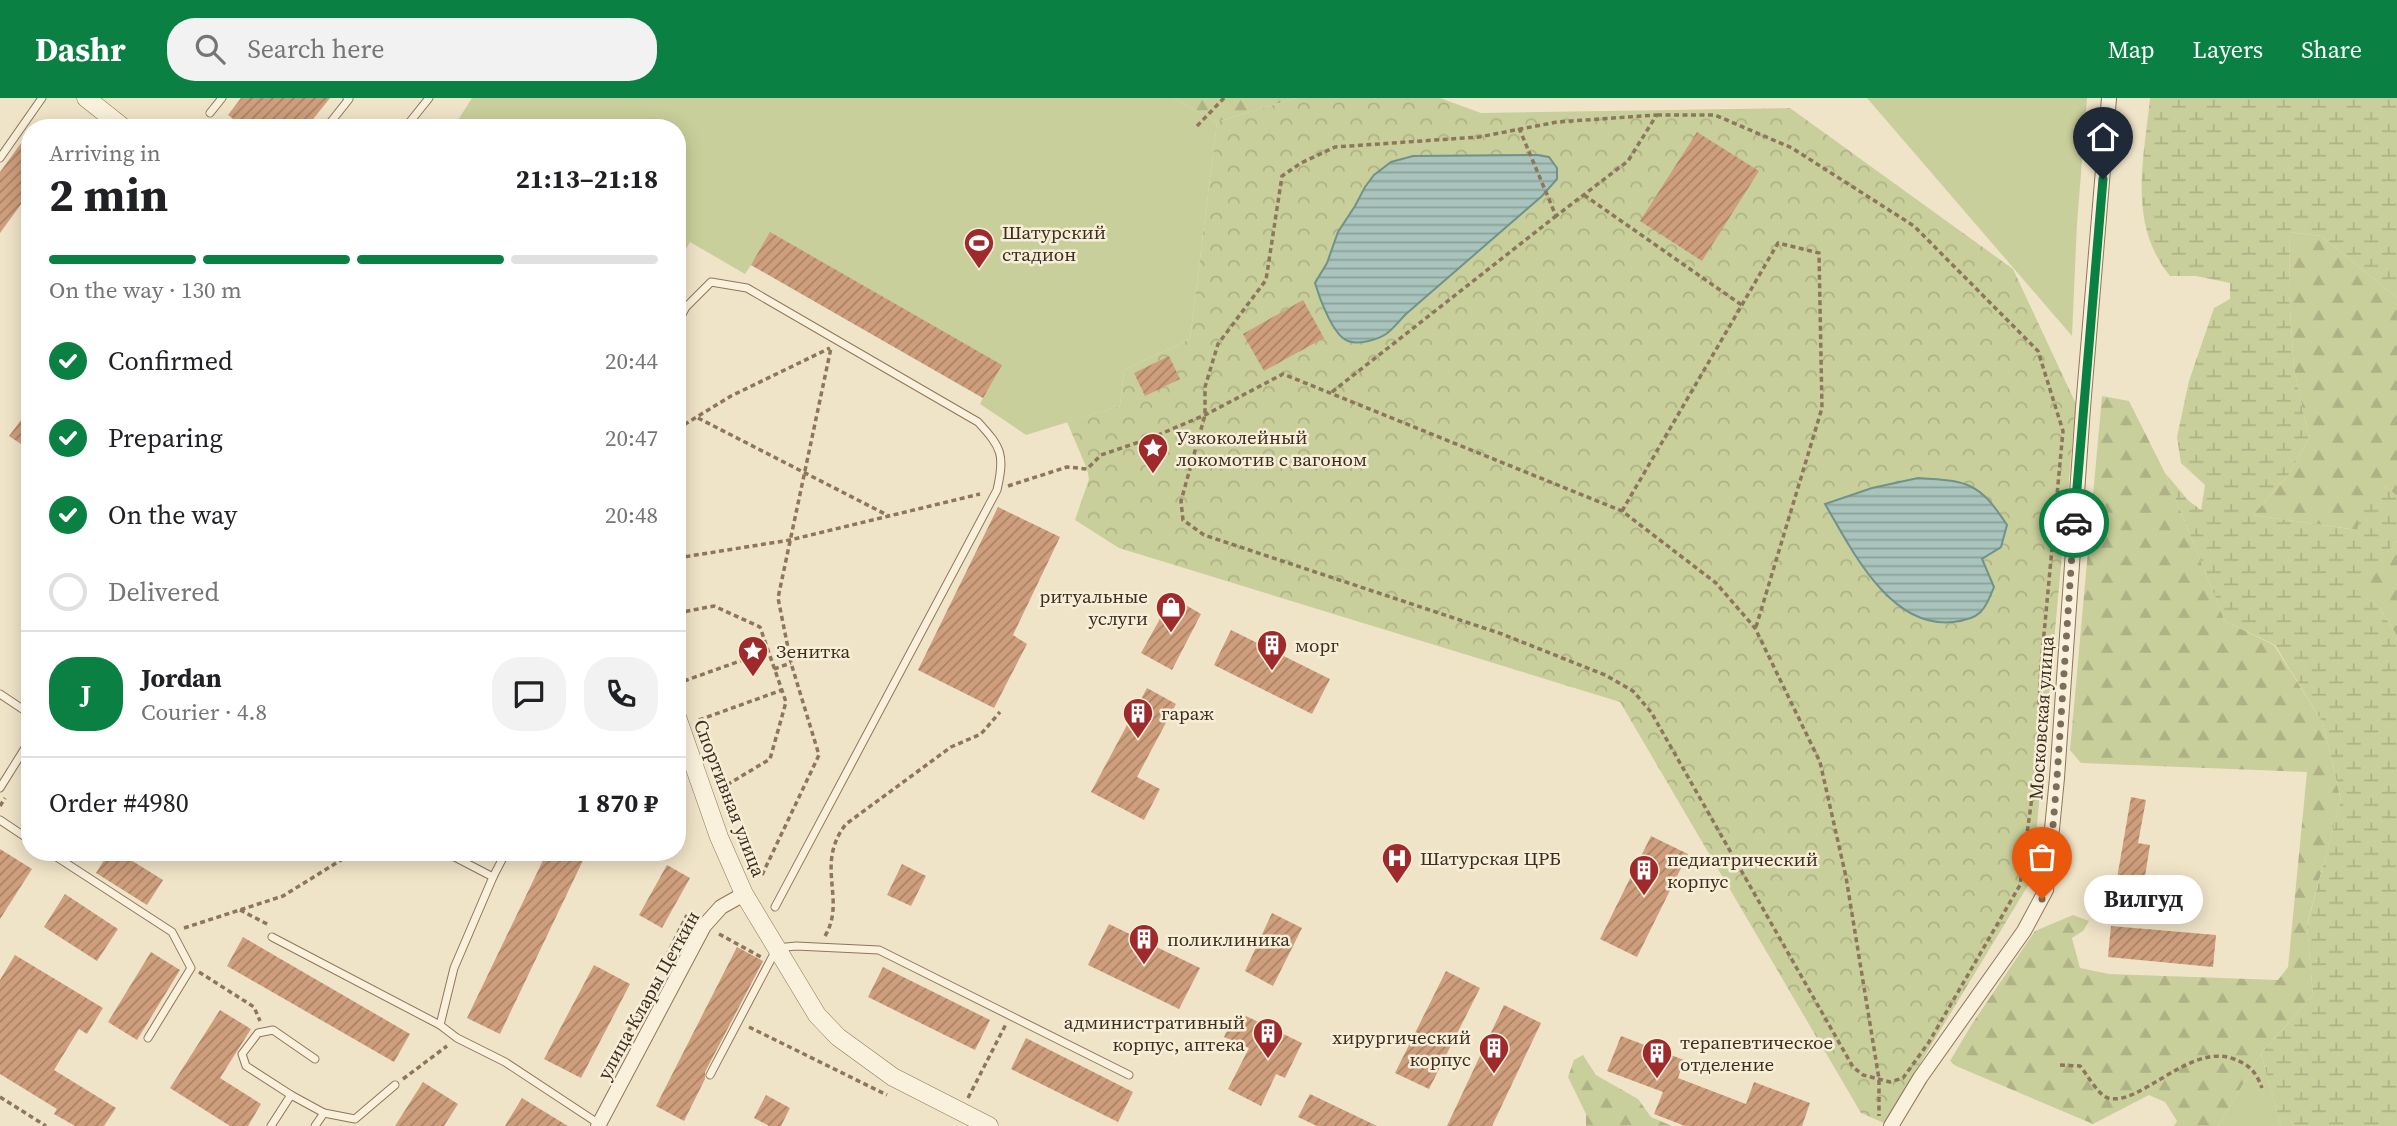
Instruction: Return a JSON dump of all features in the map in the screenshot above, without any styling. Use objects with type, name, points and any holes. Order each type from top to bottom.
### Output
[{"type":"street","points":[[86,98],[113,119]]},
{"type":"street","name":"Московская улица","points":[[1885,1124],[2029,923],[2046,890],[2109,98]]},
{"type":"street","name":"Спортивная улица","points":[[686,743],[719,836],[773,955],[817,1015],[838,1037],[893,1077],[961,1119],[989,1126]]},
{"type":"street","name":"улица Клары Цеткин","points":[[598,1125],[704,926],[721,907],[744,894]]},
{"type":"lane","points":[[27,119],[42,98]]},
{"type":"lane","points":[[210,113],[222,98]]},
{"type":"lane","points":[[332,119],[347,98]]},
{"type":"lane","points":[[412,119],[429,98]]},
{"type":"lane","points":[[0,158],[21,128]]},
{"type":"lane","points":[[686,307],[711,282],[747,288],[978,422],[997,443],[1002,466],[997,490],[775,907]]},
{"type":"lane","points":[[0,694],[21,708]]},
{"type":"lane","points":[[0,788],[21,754]]},
{"type":"lane","points":[[0,820],[21,834]]},
{"type":"lane","points":[[62,861],[172,932],[191,968],[148,1038]]},
{"type":"lane","points":[[462,861],[493,877]]},
{"type":"lane","points":[[440,1024],[454,968],[501,861]]},
{"type":"lane","points":[[272,937],[440,1024],[457,1038],[505,1062],[598,1125]]},
{"type":"lane","points":[[710,1075],[773,955],[817,947],[879,950],[1129,1075]]},
{"type":"lane","points":[[315,1059],[273,1030],[258,1032],[243,1054],[246,1066],[324,1113],[355,1119],[395,1085]]},
{"type":"lane","points":[[271,1126],[291,1095]]},
{"type":"lane","points":[[315,1126],[324,1113]]},
{"type":"path","points":[[1197,126],[1224,98]]},
{"type":"path","points":[[1331,392],[1628,161],[1657,115]]},
{"type":"path","points":[[1657,115],[1715,116],[1791,148],[1914,226],[2038,351],[2063,431],[2041,666],[2036,768],[2020,885],[1928,1042],[1903,1078],[1890,1082],[1863,1075],[1853,1067],[1651,712],[1633,691],[1605,675],[1502,634],[1203,535],[1183,520],[1181,501],[1205,415],[1205,387],[1218,344],[1266,280],[1282,176],[1301,163],[1335,147],[1479,137],[1557,122],[1657,115]]},
{"type":"path","points":[[1519,128],[1556,216]]},
{"type":"path","points":[[1584,195],[1743,306]]},
{"type":"path","points":[[1622,511],[1778,243],[1819,253],[1822,408],[1755,628]]},
{"type":"path","points":[[762,875],[819,755],[790,663],[778,598],[831,348],[836,339]]},
{"type":"path","points":[[686,424],[731,396],[831,348]]},
{"type":"path","points":[[686,557],[790,540],[997,490],[1067,467],[1087,469],[1101,455],[1205,415],[1283,374],[1622,511],[1716,583],[1755,628],[1820,762],[1846,877],[1885,1124]]},
{"type":"path","points":[[698,418],[889,516]]},
{"type":"path","points":[[686,611],[714,606],[760,627],[786,702],[770,759],[725,786]]},
{"type":"path","points":[[686,680],[768,650]]},
{"type":"path","points":[[774,669],[790,663]]},
{"type":"path","points":[[699,720],[782,690]]},
{"type":"path","points":[[817,947],[827,933],[834,912],[831,853],[837,836],[846,824],[951,747],[981,734],[1000,712]]},
{"type":"path","points":[[172,932],[283,896],[339,861]]},
{"type":"path","points":[[240,910],[273,928],[272,937]]},
{"type":"path","points":[[628,1033],[687,915]]},
{"type":"path","points":[[714,931],[773,955]]},
{"type":"path","points":[[191,968],[254,1007],[265,1032]]},
{"type":"path","points":[[961,1119],[974,1084],[1010,1016]]},
{"type":"path","points":[[738,1022],[887,1095]]},
{"type":"path","points":[[395,1085],[457,1038]]},
{"type":"path","points":[[2060,1065],[2080,1066],[2098,1091],[2109,1098],[2125,1097],[2185,1064],[2224,1055],[2246,1063],[2256,1073],[2262,1088]]},
{"type":"path","points":[[0,1097],[46,1126]]},
{"type":"green space","name":"Шатурский стадион","points":[[472,98],[1173,98],[1217,122],[1190,339],[1124,370],[1120,406],[1026,435],[980,404],[983,398],[751,265],[745,274],[690,242],[686,249],[686,119],[459,119]]},
{"type":"green space","points":[[1173,98],[1296,98],[1217,122]]},
{"type":"green space","points":[[1296,98],[1440,98],[1481,113],[1790,108],[2013,269],[2076,404],[2032,879],[1884,1123],[1861,1113],[1620,702],[1119,548],[1075,520],[1089,479],[1067,422],[1120,406],[1124,370],[1190,339],[1217,122]]},
{"type":"green space","points":[[1867,98],[2087,98],[2072,336]]},
{"type":"green space","points":[[2150,98],[2397,98],[2397,298],[2321,236],[2290,232],[2289,295],[2294,369],[2309,438],[2289,474],[2253,515],[2357,530],[2363,505],[2387,487],[2397,496],[2397,541],[2353,588],[2379,607],[2397,636],[2397,1126],[2281,1126],[2261,1054],[2313,995],[2307,925],[2341,800],[2323,723],[2275,645],[2225,621],[2165,473],[2189,501],[2201,510],[2205,485],[2181,463],[2177,437],[2189,381],[2214,308],[2230,299],[2230,283],[2196,276],[2170,276],[2157,256],[2143,213],[2142,168]]},
{"type":"green space","points":[[2290,232],[2321,236],[2397,298],[2397,496],[2386,487],[2358,530],[2253,515],[2289,474],[2309,438],[2294,369],[2289,295]]},
{"type":"green space","points":[[2102,396],[2129,401],[2165,473],[2225,621],[2274,645],[2323,723],[2341,801],[2307,924],[2313,995],[2261,1054],[2218,1126],[2174,1126],[2177,1121],[2165,1102],[2149,1095],[2093,1124],[1956,1066],[1950,1061],[2035,931],[2073,915],[2089,921],[2083,931],[2072,938],[2080,968],[2109,974],[2278,980],[2288,967],[2307,772],[2081,763],[2070,750]]},
{"type":"green space","points":[[2397,541],[2397,636],[2379,607],[2352,588]]},
{"type":"green space","points":[[2261,1054],[2281,1126],[2218,1126]]},
{"type":"green space","points":[[1583,1055],[1596,1075],[1638,1099],[1651,1117],[1672,1126],[1586,1126],[1586,1114],[1568,1077],[1574,1060]]},
{"type":"water","points":[[1413,156],[1549,157],[1557,168],[1557,179],[1542,196],[1406,314],[1389,332],[1373,340],[1357,342],[1342,338],[1327,315],[1315,283],[1327,263],[1338,232],[1374,175],[1391,162]]},
{"type":"water","points":[[1918,478],[1971,486],[1988,500],[2007,525],[2001,547],[1982,559],[1994,587],[1984,608],[1970,619],[1953,622],[1931,621],[1910,613],[1892,600],[1861,563],[1825,504],[1872,488]]},
{"type":"building","points":[[241,98],[330,98],[313,119],[233,119],[228,115]]},
{"type":"building","points":[[1697,132],[1759,171],[1702,261],[1640,221]]},
{"type":"building","points":[[21,143],[21,204],[0,233],[0,172]]},
{"type":"building","points":[[770,232],[1002,365],[983,398],[751,265]]},
{"type":"building","points":[[1303,300],[1324,338],[1264,371],[1243,334]]},
{"type":"building","points":[[1169,356],[1180,379],[1145,396],[1134,373]]},
{"type":"building","points":[[21,420],[21,444],[9,436]]},
{"type":"building","points":[[998,507],[1060,537],[1013,635],[1027,644],[994,708],[918,670]]},
{"type":"building","name":"ритуальные услуги","points":[[1172,597],[1201,614],[1172,670],[1141,653]]},
{"type":"building","name":"морг","points":[[1231,630],[1330,679],[1312,714],[1214,665]]},
{"type":"building","name":"гараж","points":[[1147,688],[1176,704],[1137,777],[1160,789],[1144,820],[1091,792]]},
{"type":"building","points":[[2131,797],[2146,800],[2138,843],[2150,845],[2142,895],[2115,890]]},
{"type":"building","name":"педиатрический корпус","points":[[1651,836],[1688,854],[1637,957],[1600,939]]},
{"type":"building","points":[[0,849],[32,869],[0,919]]},
{"type":"building","points":[[103,861],[132,861],[163,880],[147,905],[96,873]]},
{"type":"building","points":[[543,861],[583,861],[500,1034],[467,1018]]},
{"type":"building","points":[[902,864],[926,876],[911,906],[887,895]]},
{"type":"building","points":[[667,865],[690,878],[662,928],[639,915]]},
{"type":"building","points":[[65,894],[118,929],[97,961],[44,927]]},
{"type":"building","points":[[1272,913],[1302,928],[1273,986],[1245,971]]},
{"type":"building","name":"поликлиника","points":[[1109,924],[1200,968],[1179,1009],[1088,965]]},
{"type":"building","points":[[2111,926],[2216,935],[2213,967],[2108,957]]},
{"type":"building","points":[[243,937],[410,1034],[394,1062],[227,966]]},
{"type":"building","points":[[737,947],[763,961],[705,1072],[705,1079],[684,1121],[656,1106]]},
{"type":"building","points":[[151,952],[180,970],[137,1040],[108,1022]]},
{"type":"building","points":[[15,955],[103,1008],[87,1034],[79,1029],[54,1070],[116,1108],[104,1126],[75,1126],[54,1114],[57,1109],[0,1074],[0,980]]},
{"type":"building","points":[[594,965],[630,984],[581,1078],[544,1059]]},
{"type":"building","points":[[883,967],[990,1020],[975,1050],[868,997]]},
{"type":"building","points":[[1446,971],[1480,988],[1429,1089],[1395,1073]]},
{"type":"building","name":"хирургический корпус","points":[[1504,1005],[1541,1023],[1492,1126],[1447,1126]]},
{"type":"building","points":[[220,1010],[251,1029],[220,1078],[261,1104],[248,1126],[230,1126],[170,1088]]},
{"type":"building","name":"административный корпус, аптека","points":[[1234,1016],[1244,1021],[1246,1016],[1302,1043],[1285,1078],[1276,1074],[1261,1106],[1228,1089],[1249,1048],[1224,1037]]},
{"type":"building","name":"терапевтическое отделение","points":[[1621,1036],[1684,1060],[1678,1078],[1746,1104],[1754,1082],[1810,1103],[1802,1126],[1685,1126],[1654,1114],[1663,1092],[1607,1071]]},
{"type":"building","points":[[1026,1038],[1133,1092],[1118,1122],[1011,1069]]},
{"type":"building","points":[[423,1082],[458,1104],[444,1126],[395,1126]]},
{"type":"building","points":[[1310,1094],[1377,1126],[1317,1126],[1298,1117]]},
{"type":"building","points":[[766,1095],[790,1108],[781,1126],[769,1126],[754,1118]]},
{"type":"building","points":[[522,1098],[568,1126],[505,1126]]},
{"type":"way so far","points":[[2042,899],[2049,874],[2074,523]]},
{"type":"place","name":"Шатурский стадион","points":[[979,270]]},
{"type":"place","name":"Узкоколейный локомотив с вагоном","points":[[1153,475]]},
{"type":"place","name":"ритуальные услуги","points":[[1171,634]]},
{"type":"place","name":"морг","points":[[1272,672]]},
{"type":"place","name":"Зенитка","points":[[753,678]]},
{"type":"place","name":"гараж","points":[[1138,740]]},
{"type":"place","name":"Шатурская ЦРБ","points":[[1397,885]]},
{"type":"place","name":"педиатрический корпус","points":[[1644,897]]},
{"type":"place","name":"Вилгуд","points":[[2042,899]]},
{"type":"place","name":"поликлиника","points":[[1144,966]]},
{"type":"place","name":"административный корпус, аптека","points":[[1268,1060]]},
{"type":"place","name":"хирургический корпус","points":[[1494,1075]]},
{"type":"place","name":"терапевтическое отделение","points":[[1657,1080]]},
{"type":"route","points":[[2074,523],[2103,179]]}]
